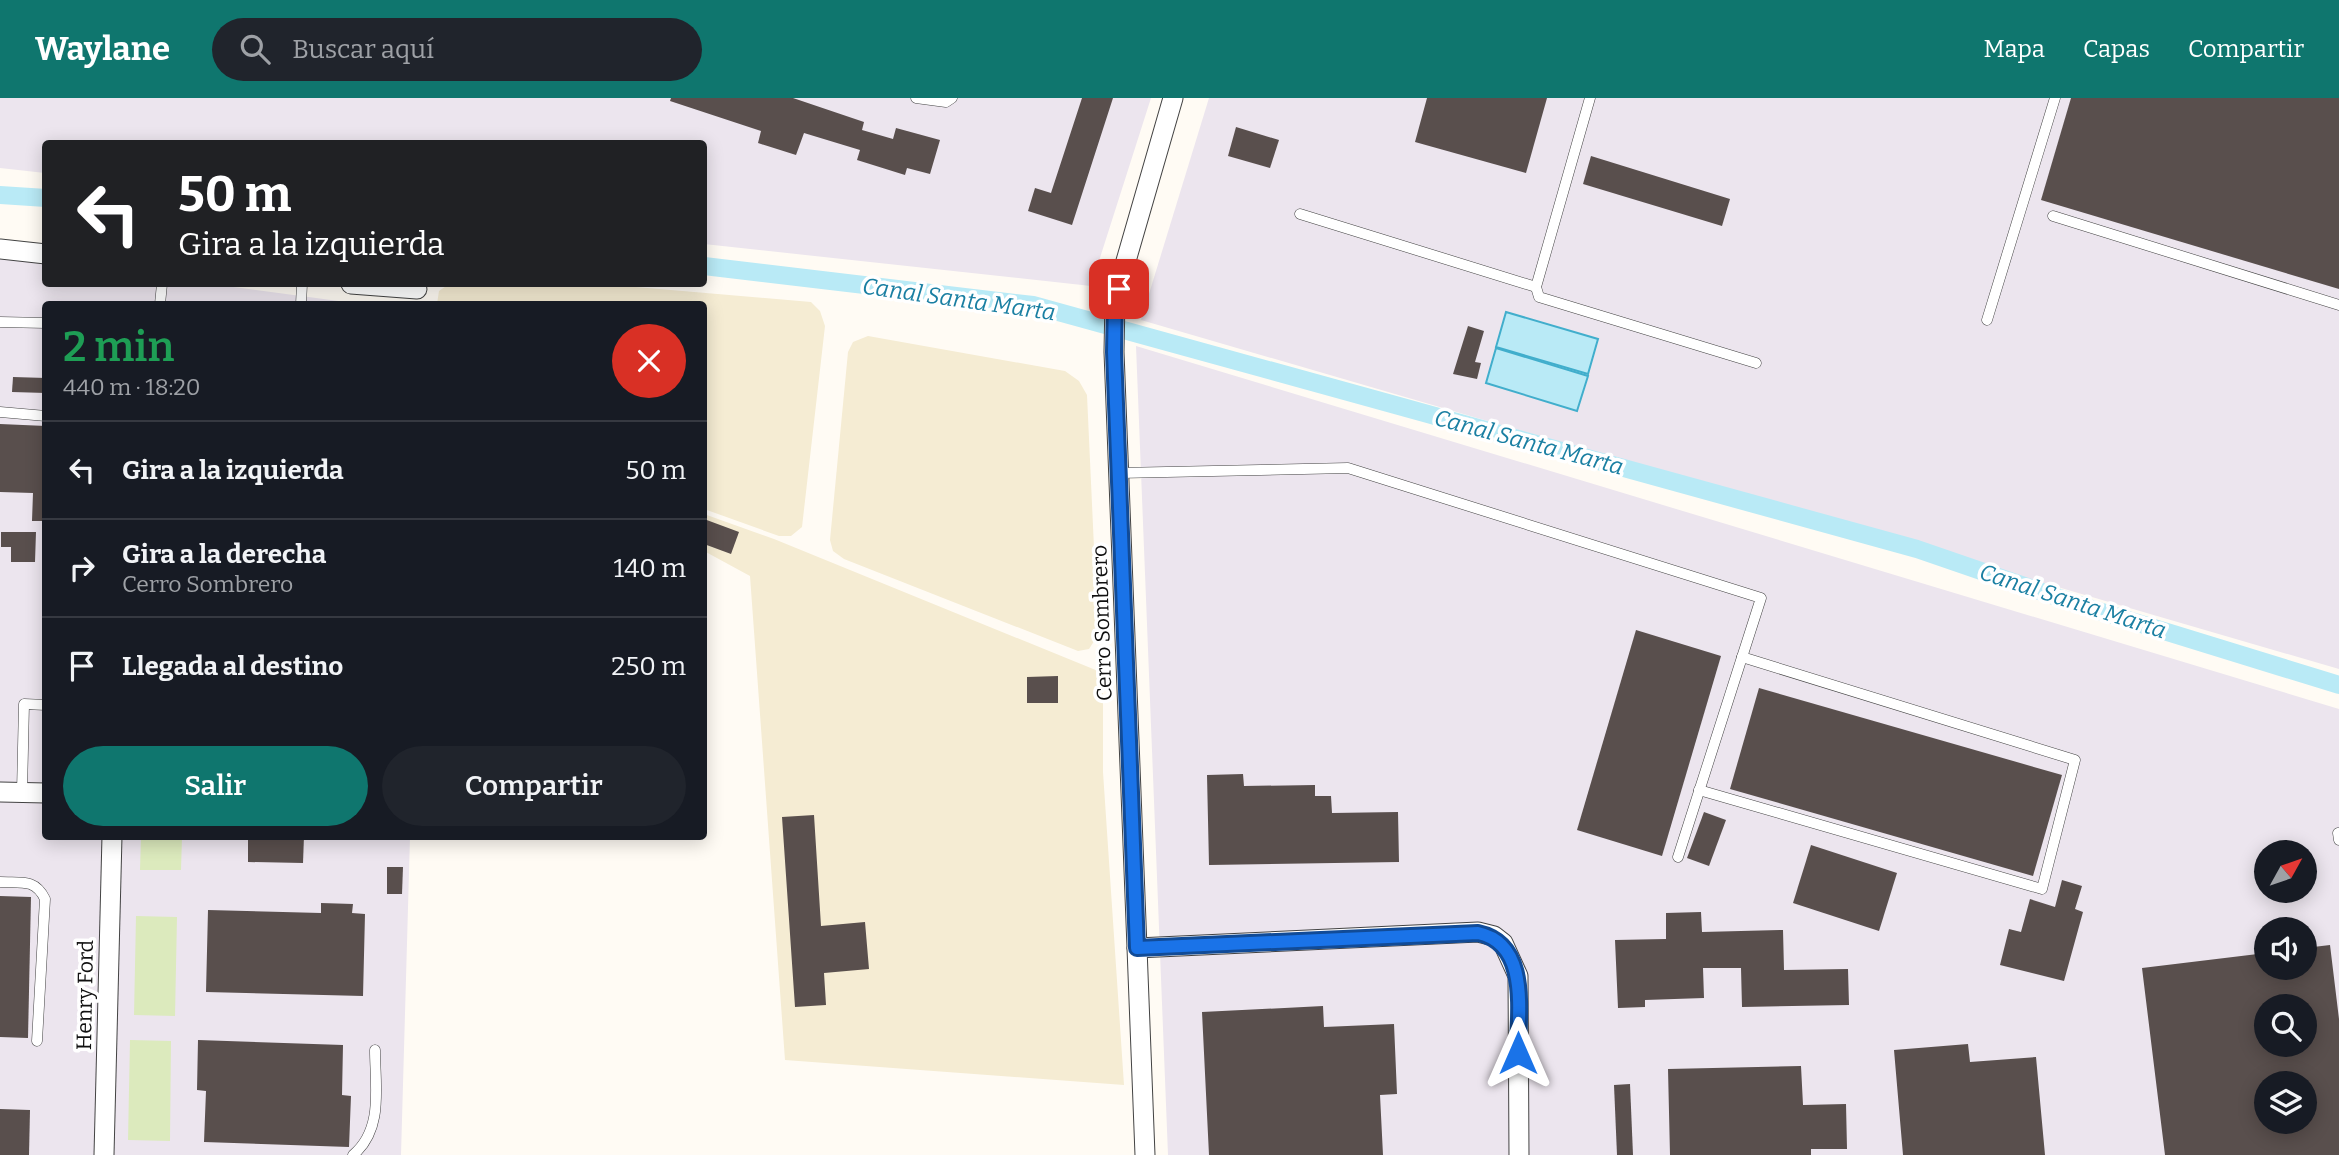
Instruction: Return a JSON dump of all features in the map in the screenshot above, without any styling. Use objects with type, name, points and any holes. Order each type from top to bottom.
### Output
[{"type":"street","name":"Cerro Sombrero","points":[[1145,1155],[1114,342],[1115,299],[1172,98]]},
{"type":"street","points":[[0,249],[42,254]]},
{"type":"street","points":[[391,287],[417,289]]},
{"type":"street","points":[[0,792],[42,793]]},
{"type":"street","name":"Henry Ford","points":[[104,1155],[112,840]]},
{"type":"street","points":[[1137,948],[1478,933],[1494,936],[1503,943],[1518,976],[1519,1155]]},
{"type":"lane","points":[[916,98],[946,102],[952,98]]},
{"type":"lane","points":[[1590,98],[1536,287],[1539,297],[1756,363]]},
{"type":"lane","points":[[1987,320],[2055,98]]},
{"type":"lane","points":[[1300,214],[1536,287]]},
{"type":"lane","points":[[2053,216],[2339,305]]},
{"type":"lane","points":[[0,322],[42,323]]},
{"type":"lane","points":[[0,412],[42,416]]},
{"type":"lane","points":[[1119,473],[1348,468],[1761,598],[1678,857]]},
{"type":"lane","points":[[1699,790],[2042,890],[2075,760],[1742,657]]},
{"type":"lane","points":[[22,792],[24,704],[42,705]]},
{"type":"lane","points":[[0,882],[31,883],[40,889],[45,899],[37,1041]]},
{"type":"lane","points":[[353,1155],[362,1148],[376,1117],[374,1049]]},
{"type":"lane","points":[[104,1155],[111,1155]]},
{"type":"shaded area","points":[[0,98],[1151,98],[1091,286],[707,244],[707,140],[42,140],[42,173],[0,168]]},
{"type":"shaded area","points":[[1209,98],[2339,98],[2339,669],[1141,320]]},
{"type":"shaded area","points":[[0,254],[42,261],[42,287],[234,287],[338,301],[42,301],[42,840],[410,840],[401,1155],[0,1155]]},
{"type":"shaded area","points":[[445,287],[636,287],[811,302],[820,311],[825,326],[802,527],[791,536],[779,536],[707,510],[707,301],[437,301],[439,291]]},
{"type":"shaded area","points":[[868,336],[1065,371],[1079,381],[1087,395],[1098,635],[1089,649],[1078,651],[844,559],[833,551],[830,540],[848,352],[853,342]]},
{"type":"shaded area","points":[[1136,346],[2339,709],[2339,1155],[1168,1155]]},
{"type":"shaded area","points":[[707,515],[774,539],[1103,673],[1103,772],[1124,1085],[785,1060],[750,576],[707,553]]},
{"type":"green space","points":[[141,840],[182,840],[181,870],[140,870]]},
{"type":"green space","points":[[136,916],[177,917],[175,1016],[134,1015]]},
{"type":"green space","points":[[130,1040],[171,1041],[170,1141],[128,1140]]},
{"type":"water","points":[[1506,312],[1598,339],[1588,374],[1496,347]]},
{"type":"water","points":[[1496,348],[1588,376],[1577,411],[1486,383]]},
{"type":"building","points":[[671,98],[793,98],[864,122],[862,130],[893,139],[896,128],[940,140],[930,174],[907,168],[905,175],[857,160],[860,150],[804,133],[796,155],[758,143],[761,131],[670,101]]},
{"type":"building","points":[[1082,98],[1113,98],[1072,225],[1028,211],[1035,188],[1051,193]]},
{"type":"building","points":[[1427,98],[1547,98],[1526,173],[1415,142]]},
{"type":"building","points":[[2071,98],[2339,98],[2339,289],[2041,200]]},
{"type":"building","points":[[1236,127],[1279,140],[1270,168],[1228,156]]},
{"type":"building","points":[[1591,156],[1730,199],[1722,226],[1583,184]]},
{"type":"building","points":[[1468,326],[1484,331],[1475,362],[1481,363],[1477,379],[1453,374]]},
{"type":"building","points":[[13,377],[42,378],[42,393],[12,392]]},
{"type":"building","points":[[0,424],[42,426],[42,521],[32,521],[33,493],[0,492]]},
{"type":"building","points":[[707,520],[739,532],[731,554],[707,545]]},
{"type":"building","points":[[1,532],[36,532],[35,562],[11,562],[11,547],[1,547]]},
{"type":"building","points":[[1636,630],[1721,656],[1662,856],[1577,830]]},
{"type":"building","points":[[1058,676],[1058,703],[1027,703],[1027,677]]},
{"type":"building","points":[[1759,688],[2062,775],[2033,876],[1730,789]]},
{"type":"building","points":[[1243,774],[1244,786],[1315,785],[1315,796],[1331,796],[1332,813],[1398,812],[1399,862],[1209,865],[1207,775]]},
{"type":"building","points":[[1704,812],[1726,820],[1709,866],[1687,858]]},
{"type":"building","points":[[814,815],[821,926],[865,922],[869,969],[824,973],[826,1005],[795,1007],[782,817]]},
{"type":"building","points":[[248,840],[304,840],[303,863],[248,862]]},
{"type":"building","points":[[1811,845],[1897,873],[1879,931],[1793,903]]},
{"type":"building","points":[[387,867],[403,867],[402,894],[387,894]]},
{"type":"building","points":[[2062,880],[2082,886],[2075,909],[2083,912],[2064,981],[2000,965],[2009,929],[2021,932],[2030,899],[2055,907]]},
{"type":"building","points":[[0,896],[31,897],[28,1038],[0,1037]]},
{"type":"building","points":[[321,903],[353,904],[352,913],[365,914],[363,996],[206,992],[208,910],[321,913]]},
{"type":"building","points":[[1701,912],[1702,932],[1783,930],[1784,970],[1848,969],[1849,1005],[1742,1007],[1741,968],[1703,968],[1704,998],[1645,1000],[1645,1007],[1618,1008],[1615,940],[1666,939],[1666,913]]},
{"type":"building","points":[[2330,945],[2339,1019],[2339,1155],[2165,1155],[2142,968],[2254,954],[2254,980],[2317,980],[2317,947]]},
{"type":"building","points":[[1323,1006],[1324,1027],[1394,1024],[1397,1094],[1380,1095],[1383,1155],[1209,1155],[1202,1012]]},
{"type":"building","points":[[198,1040],[343,1045],[342,1095],[351,1096],[349,1147],[204,1142],[206,1091],[197,1090]]},
{"type":"building","points":[[1968,1044],[1970,1062],[2036,1057],[2045,1155],[1903,1155],[1894,1050]]},
{"type":"building","points":[[1801,1066],[1803,1105],[1846,1104],[1847,1149],[1811,1149],[1811,1155],[1670,1155],[1668,1069]]},
{"type":"building","points":[[1630,1084],[1633,1155],[1617,1155],[1614,1085]]},
{"type":"building","points":[[0,1109],[30,1110],[29,1155],[0,1155]]},
{"type":"waterway","name":"Canal Santa Marta","points":[[0,195],[42,198]]},
{"type":"waterway","name":"Canal Santa Marta","points":[[707,266],[1033,305],[1917,549],[2086,607],[2339,685]]},
{"type":"route","points":[[1119,289],[1115,299],[1114,352],[1137,948],[1478,933],[1494,936],[1503,943],[1518,976],[1518,1053]]}]
